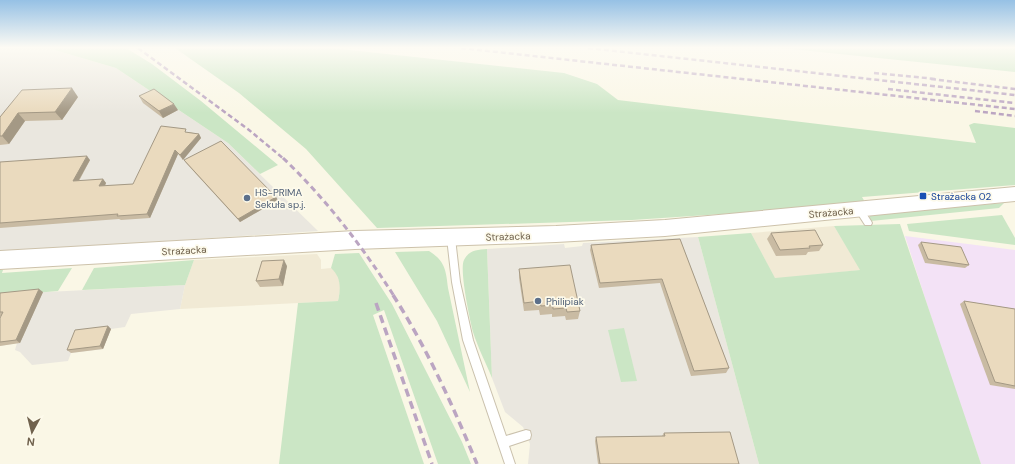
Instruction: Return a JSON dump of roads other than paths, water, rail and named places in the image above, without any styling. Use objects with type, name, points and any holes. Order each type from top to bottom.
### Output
[{"type":"main road","name":"Strażacka","points":[[0,260],[355,240],[556,234],[863,216],[1015,194]]},
{"type":"lane","points":[[451,238],[457,289],[468,340],[510,464]]},
{"type":"lane","points":[[502,443],[526,435]]},
{"type":"railway","points":[[167,70],[249,130],[284,159]]},
{"type":"railway","points":[[658,70],[1015,109]]},
{"type":"railway","points":[[785,70],[1015,95]]},
{"type":"railway","points":[[874,73],[936,79]]},
{"type":"railway","points":[[931,79],[1015,89]]},
{"type":"railway","points":[[888,89],[1015,103]]},
{"type":"railway","points":[[975,111],[1015,116]]},
{"type":"railway","points":[[284,159],[329,206],[356,241],[394,296]]},
{"type":"railway","points":[[393,295],[439,378],[477,464]]},
{"type":"railway","points":[[376,303],[432,464]]},
{"type":"place","name":"Strażacka 02","points":[[923,196]]},
{"type":"place","name":"HS-PRIMA Sekuła sp.j.","points":[[247,198]]},
{"type":"place","name":"Philipiak","points":[[538,301]]}]
